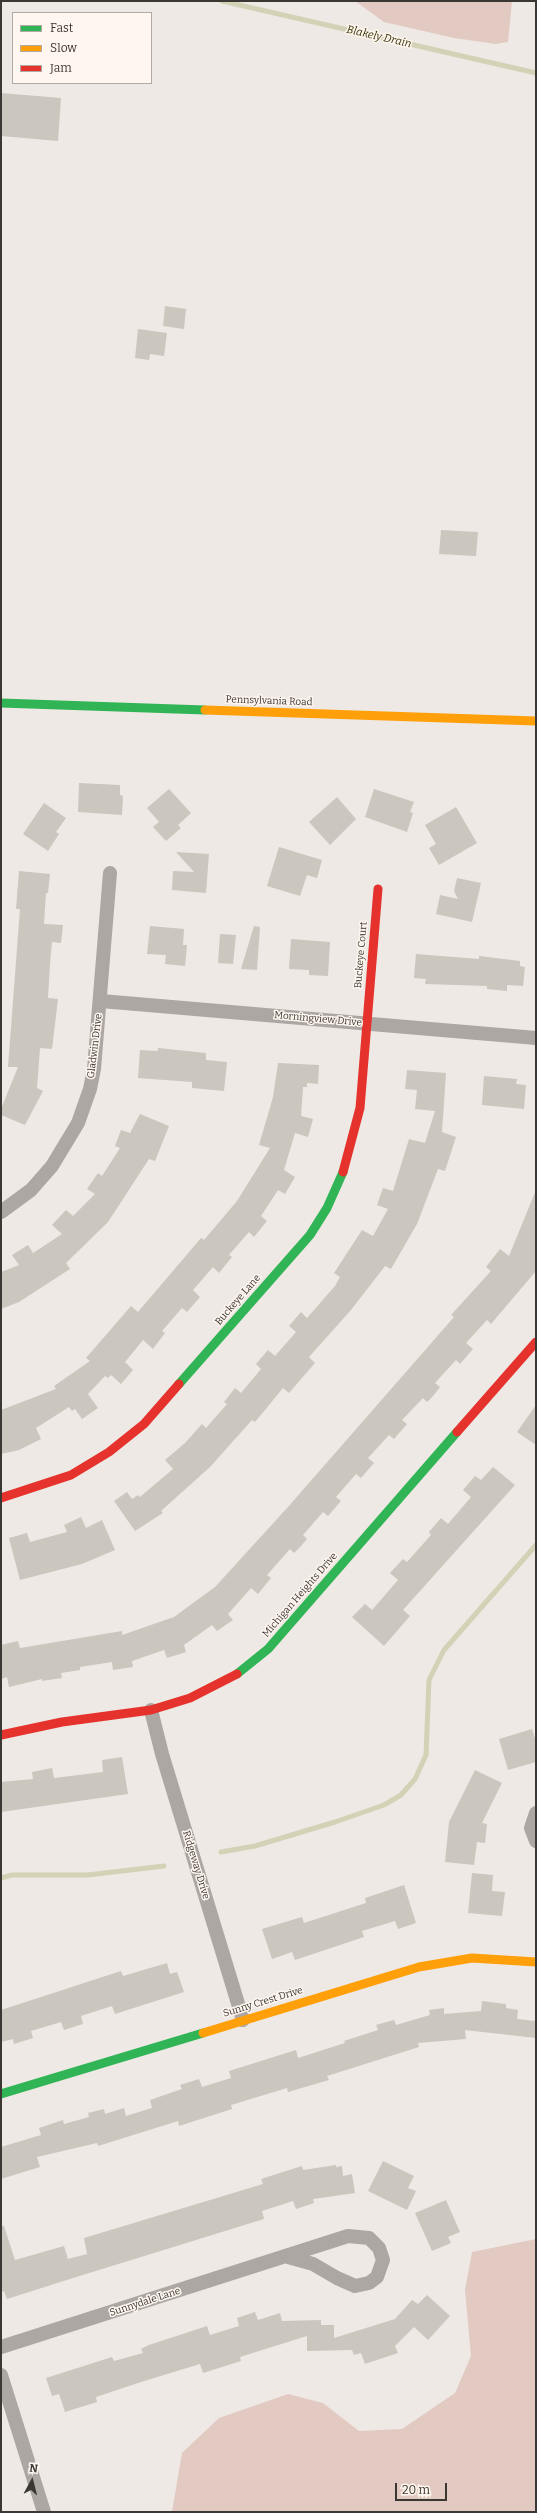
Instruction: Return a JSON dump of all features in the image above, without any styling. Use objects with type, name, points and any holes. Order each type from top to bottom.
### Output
[{"type":"street","name":"Pennsylvania Road","points":[[1,702],[536,721]]},
{"type":"street","name":"Gladwin Drive","points":[[1,1212],[31,1190],[52,1166],[78,1122],[94,1069],[110,873]]},
{"type":"street","name":"Buckeye Court","points":[[367,1023],[378,889]]},
{"type":"street","name":"Morningview Drive","points":[[100,1001],[536,1038]]},
{"type":"street","name":"Buckeye Lane","points":[[1,1498],[36,1488],[71,1475],[109,1452],[144,1424],[310,1235],[340,1182],[353,1141],[361,1102],[367,1023]]},
{"type":"street","name":"Michigan Heights Drive","points":[[1,1735],[62,1722],[151,1710],[190,1698],[237,1674],[268,1648],[535,1345]]},
{"type":"street","name":"Ridgeway Drive","points":[[151,1710],[162,1754],[243,2020]]},
{"type":"street","points":[[536,1813],[531,1828],[536,1841]]},
{"type":"street","name":"Sunny Crest Drive","points":[[1,2094],[398,1973],[442,1962],[483,1958],[536,1962]]},
{"type":"street","name":"Sunnydale Lane","points":[[1,2347],[288,2257],[355,2236],[368,2238],[376,2244],[383,2260],[377,2277],[369,2283],[355,2286],[336,2278],[313,2264],[288,2257]]},
{"type":"street","points":[[1,2375],[44,2512]]},
{"type":"shaded area","points":[[355,1],[512,1],[508,42],[496,44],[454,38],[384,22]]},
{"type":"shaded area","points":[[536,2239],[536,2512],[172,2512],[182,2453],[219,2418],[288,2394],[323,2403],[359,2431],[402,2429],[455,2393],[471,2356],[465,2290],[472,2252]]},
{"type":"building","points":[[1,93],[61,98],[58,141],[1,136]]},
{"type":"building","points":[[165,306],[186,309],[184,329],[163,326]]},
{"type":"building","points":[[138,329],[167,333],[164,356],[150,354],[149,360],[135,358]]},
{"type":"building","points":[[441,530],[478,532],[476,556],[439,554]]},
{"type":"building","points":[[79,783],[120,785],[120,795],[123,796],[122,815],[78,812]]},
{"type":"building","points":[[169,789],[191,813],[178,825],[181,828],[166,841],[153,827],[159,822],[147,808]]},
{"type":"building","points":[[374,789],[414,802],[410,812],[413,813],[407,832],[365,817]]},
{"type":"building","points":[[337,797],[356,819],[330,845],[309,822]]},
{"type":"building","points":[[44,803],[66,818],[56,832],[59,834],[48,851],[23,834]]},
{"type":"building","points":[[456,807],[477,843],[439,865],[429,848],[436,844],[425,825]]},
{"type":"building","points":[[279,847],[322,860],[317,878],[307,875],[300,896],[267,886]]},
{"type":"building","points":[[176,852],[209,854],[206,893],[172,890],[173,871],[194,872]]},
{"type":"building","points":[[19,871],[50,874],[48,893],[46,893],[44,924],[63,925],[61,943],[52,942],[50,964],[48,998],[58,999],[52,1049],[40,1048],[37,1088],[43,1091],[25,1125],[1,1115],[1,1109],[18,1067],[8,1067],[20,909],[16,909]]},
{"type":"building","points":[[457,878],[481,883],[472,922],[436,914],[440,895],[458,899],[454,891]]},
{"type":"building","points":[[150,926],[184,929],[183,945],[187,945],[185,966],[165,964],[166,955],[147,954]]},
{"type":"building","points":[[254,926],[260,927],[257,970],[241,969]]},
{"type":"building","points":[[220,934],[236,935],[233,964],[218,963]]},
{"type":"building","points":[[291,939],[330,942],[328,976],[309,975],[309,970],[289,969]]},
{"type":"building","points":[[416,954],[479,959],[479,956],[520,961],[520,966],[525,967],[523,986],[507,985],[507,991],[487,989],[487,986],[425,984],[426,979],[414,978]]},
{"type":"building","points":[[158,1048],[206,1053],[206,1060],[227,1062],[224,1091],[192,1088],[192,1082],[138,1078],[140,1050],[158,1051]]},
{"type":"building","points":[[278,1063],[319,1065],[318,1084],[307,1083],[307,1087],[303,1087],[301,1116],[313,1119],[308,1137],[295,1133],[284,1170],[295,1177],[285,1194],[278,1190],[261,1216],[267,1221],[254,1237],[249,1232],[229,1255],[232,1257],[219,1273],[213,1267],[193,1290],[200,1297],[187,1312],[182,1308],[162,1331],[165,1333],[153,1349],[143,1340],[125,1362],[133,1370],[121,1384],[111,1375],[108,1378],[105,1376],[88,1394],[98,1408],[82,1419],[75,1409],[72,1411],[69,1407],[36,1428],[41,1439],[19,1450],[1,1454],[1,1410],[56,1389],[54,1386],[90,1361],[86,1358],[131,1306],[138,1312],[201,1238],[204,1240],[237,1201],[270,1148],[259,1145],[273,1097]]},
{"type":"building","points":[[407,1070],[446,1073],[442,1132],[456,1137],[445,1171],[438,1169],[417,1224],[391,1269],[385,1266],[351,1310],[309,1357],[315,1363],[289,1393],[283,1388],[255,1422],[252,1420],[210,1467],[161,1511],[163,1513],[135,1531],[114,1501],[127,1492],[132,1499],[138,1495],[140,1497],[173,1469],[165,1460],[185,1443],[202,1424],[206,1428],[227,1404],[224,1402],[235,1388],[241,1393],[261,1369],[256,1364],[268,1350],[275,1356],[296,1332],[289,1326],[301,1312],[307,1318],[335,1286],[340,1277],[334,1273],[362,1230],[373,1236],[388,1209],[377,1205],[383,1188],[393,1191],[409,1139],[425,1143],[435,1111],[415,1109],[417,1090],[405,1089]]},
{"type":"building","points":[[484,1076],[517,1079],[516,1084],[526,1085],[524,1109],[482,1105]]},
{"type":"building","points":[[140,1114],[169,1126],[155,1161],[149,1159],[108,1222],[66,1263],[70,1269],[19,1302],[1,1309],[1,1272],[19,1265],[12,1255],[28,1245],[33,1253],[62,1234],[52,1225],[66,1210],[73,1216],[95,1194],[87,1189],[98,1173],[102,1176],[120,1148],[115,1146],[121,1130],[130,1133]]},
{"type":"building","points":[[536,1190],[536,1271],[491,1324],[487,1320],[466,1343],[473,1349],[460,1364],[456,1360],[435,1383],[440,1387],[427,1402],[423,1398],[402,1420],[407,1424],[394,1439],[389,1435],[368,1458],[374,1463],[361,1478],[356,1474],[336,1497],[341,1501],[328,1516],[323,1512],[303,1535],[307,1539],[301,1546],[294,1553],[290,1549],[267,1575],[271,1578],[258,1594],[251,1588],[228,1614],[233,1620],[217,1631],[212,1625],[184,1645],[186,1652],[167,1658],[164,1650],[132,1661],[133,1667],[113,1670],[112,1662],[80,1667],[80,1670],[61,1673],[62,1678],[42,1681],[42,1679],[9,1687],[7,1677],[1,1679],[1,1645],[18,1641],[20,1648],[122,1631],[122,1635],[174,1617],[215,1587],[288,1507],[454,1317],[451,1315],[491,1271],[486,1267],[500,1249],[509,1256]]},
{"type":"building","points":[[536,1405],[536,1445],[517,1432]]},
{"type":"building","points":[[493,1467],[515,1485],[403,1610],[410,1616],[384,1646],[352,1617],[365,1604],[372,1610],[398,1580],[390,1573],[403,1559],[407,1562],[431,1535],[429,1532],[441,1518],[448,1524],[471,1497],[463,1490],[475,1476],[481,1480]]},
{"type":"building","points":[[81,1517],[86,1528],[102,1520],[115,1550],[82,1564],[20,1580],[9,1538],[27,1533],[30,1542],[67,1532],[64,1525]]},
{"type":"building","points":[[532,1729],[536,1742],[536,1762],[508,1770],[499,1739]]},
{"type":"building","points":[[122,1757],[128,1794],[1,1812],[1,1782],[33,1779],[32,1772],[52,1768],[54,1778],[103,1772],[102,1760]]},
{"type":"building","points":[[475,1770],[502,1783],[482,1823],[487,1824],[485,1843],[477,1842],[474,1865],[445,1862],[449,1822]]},
{"type":"building","points":[[472,1873],[493,1875],[492,1891],[505,1892],[502,1916],[468,1913]]},
{"type":"building","points":[[404,1885],[416,1923],[398,1929],[395,1921],[362,1931],[364,1937],[295,1960],[292,1952],[272,1959],[262,1929],[302,1917],[304,1923],[366,1903],[365,1898]]},
{"type":"building","points":[[167,1963],[170,1974],[177,1972],[184,1992],[115,2014],[112,2006],[81,2016],[83,2024],[64,2030],[61,2022],[31,2031],[33,2038],[14,2044],[13,2039],[1,2042],[1,2010],[121,1971],[123,1976]]},
{"type":"building","points":[[482,2001],[506,2004],[506,2008],[518,2010],[517,2019],[536,2021],[536,2038],[465,2030],[466,2039],[418,2043],[419,2047],[327,2076],[329,2080],[288,2092],[287,2088],[231,2105],[232,2109],[179,2126],[178,2121],[98,2146],[97,2143],[37,2157],[40,2167],[1,2179],[1,2147],[41,2135],[39,2128],[63,2120],[64,2124],[89,2117],[88,2113],[104,2109],[105,2114],[124,2108],[126,2116],[152,2108],[150,2100],[182,2089],[180,2085],[199,2079],[202,2087],[231,2078],[229,2071],[296,2050],[298,2058],[345,2043],[344,2041],[378,2030],[376,2025],[394,2020],[396,2025],[430,2015],[429,2010],[444,2008],[444,2014],[481,2011]]},
{"type":"building","points":[[383,2161],[414,2176],[408,2188],[416,2191],[407,2210],[368,2191]]},
{"type":"building","points":[[336,2165],[336,2167],[342,2166],[343,2176],[352,2174],[355,2193],[313,2199],[314,2203],[296,2209],[293,2201],[262,2211],[264,2219],[7,2299],[4,2291],[1,2292],[1,2226],[4,2226],[15,2260],[64,2246],[68,2259],[87,2254],[84,2238],[263,2184],[261,2179],[302,2166],[303,2170]]},
{"type":"building","points":[[446,2200],[460,2232],[448,2237],[451,2243],[432,2251],[415,2213]]},
{"type":"building","points":[[427,2295],[450,2316],[428,2340],[414,2327],[395,2346],[398,2353],[365,2364],[361,2353],[354,2355],[352,2350],[307,2351],[307,2336],[240,2357],[241,2361],[203,2373],[200,2364],[141,2382],[96,2397],[97,2402],[65,2412],[59,2394],[52,2396],[46,2378],[112,2357],[114,2361],[143,2353],[141,2349],[149,2345],[207,2326],[210,2335],[239,2326],[237,2318],[255,2312],[258,2320],[280,2313],[282,2321],[321,2320],[321,2325],[334,2325],[334,2338],[395,2319],[412,2300],[418,2304]]},
{"type":"waterway","name":"Blakely Drain","points":[[222,1],[536,73]]},
{"type":"waterway","points":[[221,1852],[255,1846],[335,1822],[384,1805],[401,1795],[415,1779],[426,1755],[429,1680],[444,1650],[536,1545]]},
{"type":"waterway","points":[[1,1878],[12,1875],[88,1875],[164,1866]]},
{"type":"traffic: fast","points":[[1,703],[205,710]]},
{"type":"traffic: fast","points":[[179,1384],[310,1235],[327,1208],[343,1172]]},
{"type":"traffic: fast","points":[[237,1674],[268,1649],[457,1432]]},
{"type":"traffic: fast","points":[[1,2094],[203,2033]]},
{"type":"traffic: slow","points":[[205,710],[536,721]]},
{"type":"traffic: slow","points":[[203,2033],[419,1967],[472,1958],[536,1962]]},
{"type":"traffic: jam","points":[[343,1172],[360,1108],[378,889]]},
{"type":"traffic: jam","points":[[457,1432],[536,1342]]},
{"type":"traffic: jam","points":[[1,1498],[71,1475],[109,1452],[144,1424],[179,1384]]},
{"type":"traffic: jam","points":[[1,1735],[62,1722],[151,1710],[190,1698],[237,1674]]}]
